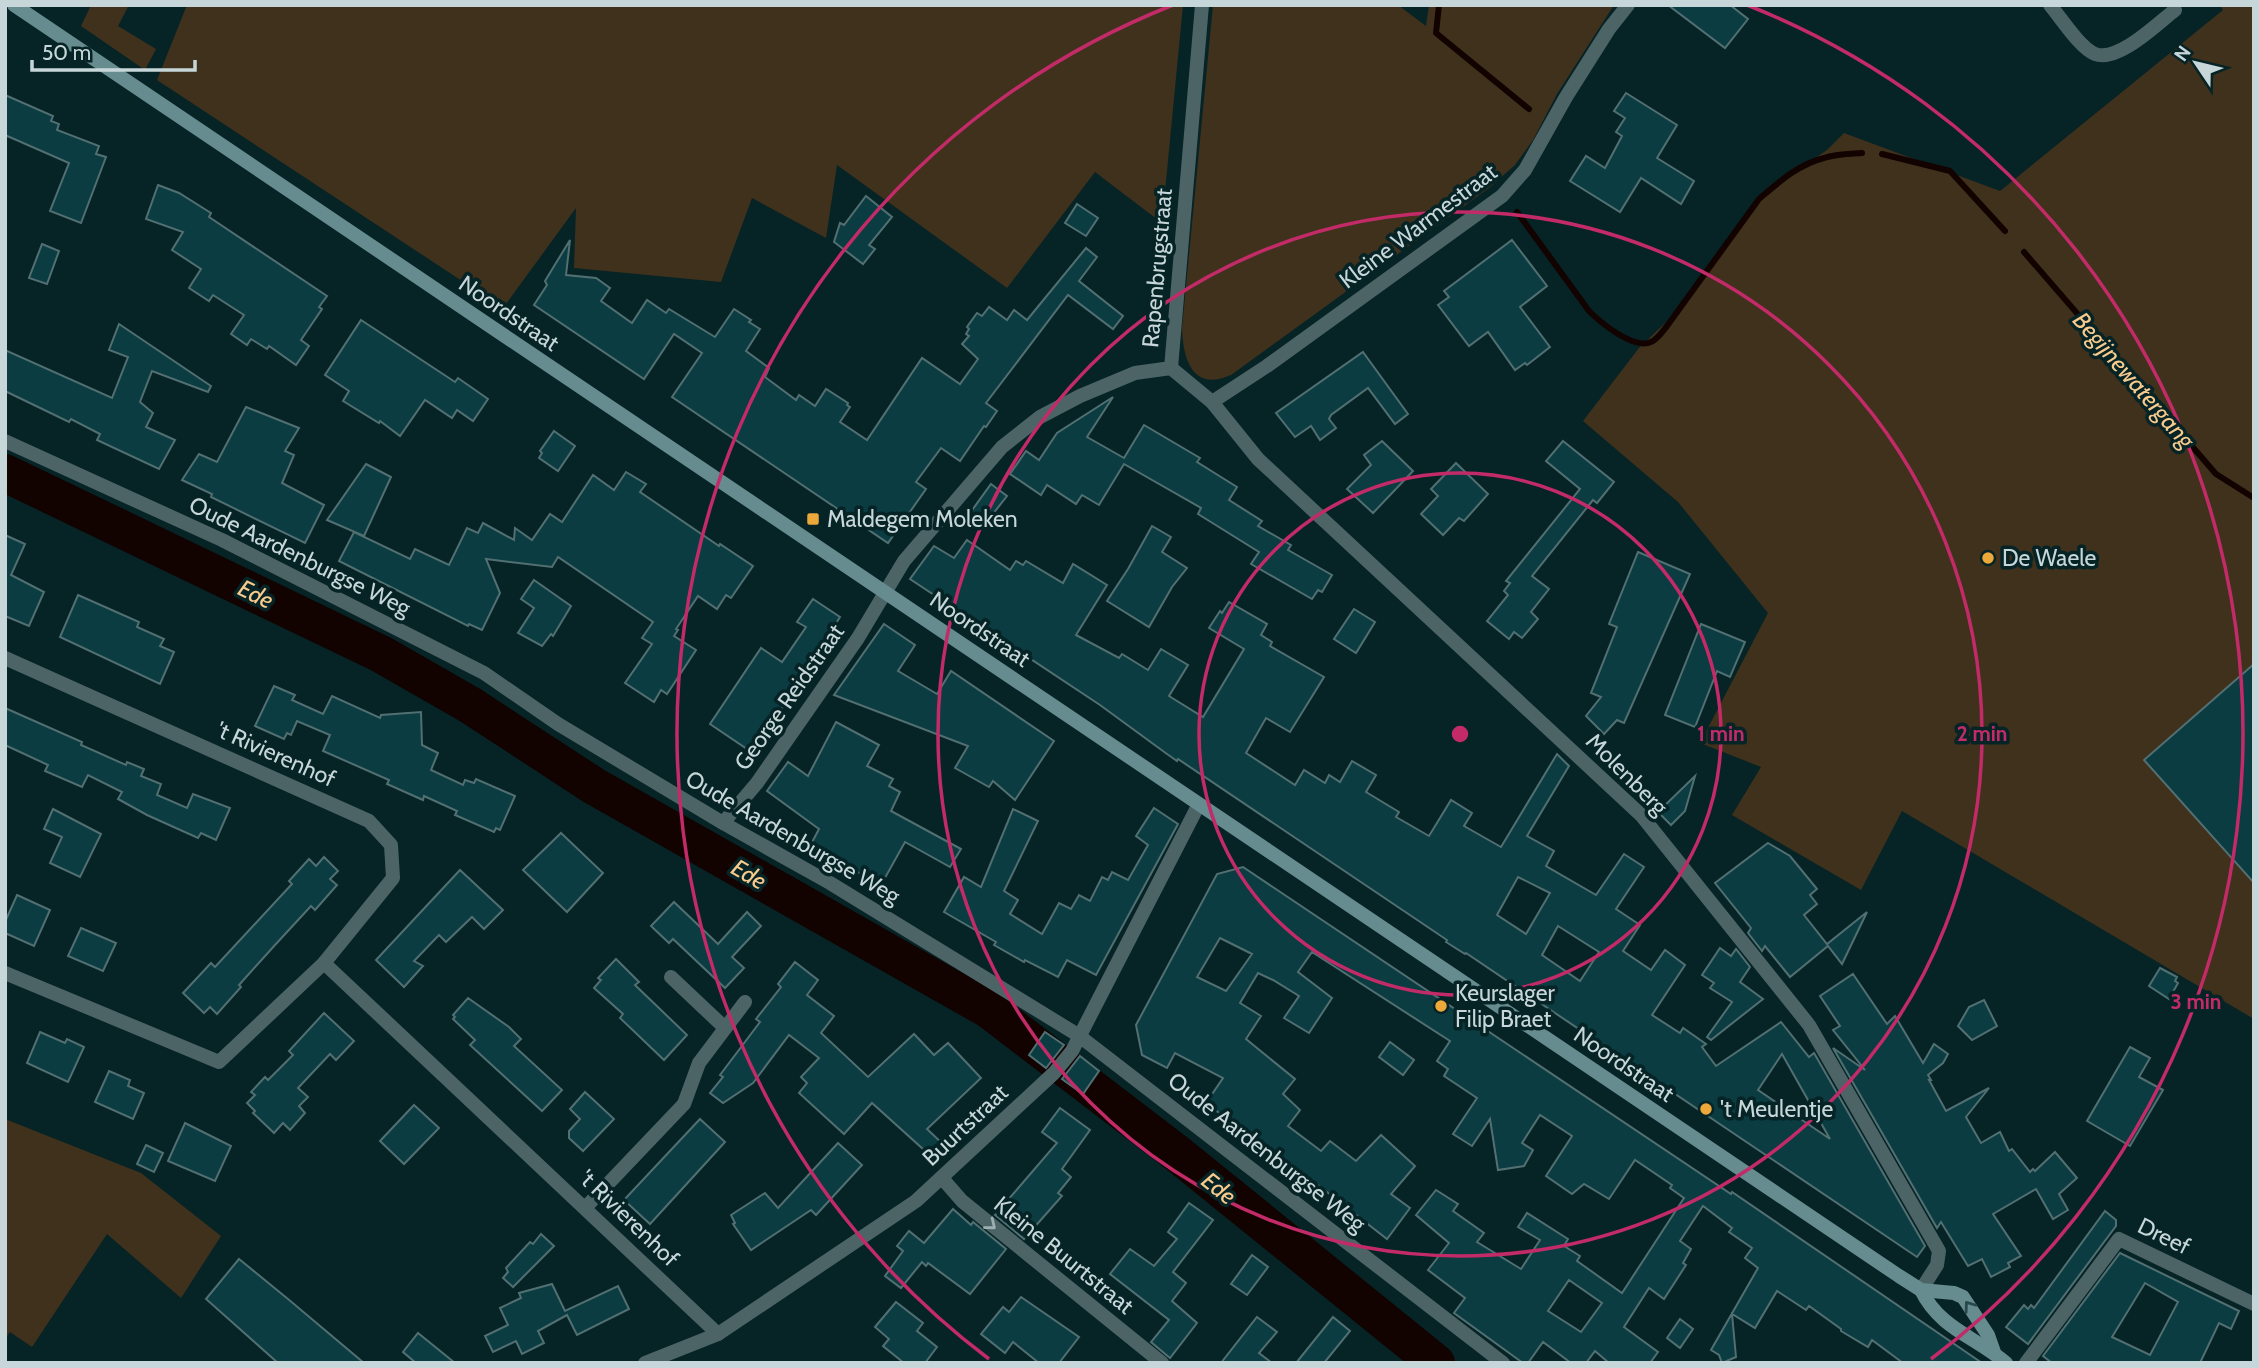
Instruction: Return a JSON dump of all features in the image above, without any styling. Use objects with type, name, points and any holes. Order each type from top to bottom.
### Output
[{"type":"street","name":"Noordstraat","points":[[14,5],[1198,806],[1921,1290],[1929,1305],[1941,1318],[1992,1358],[2006,1363]]},
{"type":"street","name":"Rapenbrugstraat","points":[[886,593],[904,561],[1002,447],[1040,417],[1080,396],[1135,373],[1171,368],[1202,5]]},
{"type":"street","name":"Kleine Warmestraat","points":[[1212,402],[1278,358],[1502,196],[1525,170],[1566,97],[1609,29],[1628,5]]},
{"type":"street","points":[[2050,5],[2085,47],[2096,54],[2106,55],[2124,50],[2175,10]]},
{"type":"street","name":"Molenberg","points":[[1171,368],[1212,402],[1258,459],[1641,815],[1809,1025],[1939,1251],[1937,1265],[1921,1290]]},
{"type":"street","name":"Oude Aardenburgse Weg","points":[[5,441],[222,540],[484,673],[558,724],[830,884],[1078,1035],[1503,1363]]},
{"type":"street","name":"George Reidstraat","points":[[723,823],[765,772],[886,593]]},
{"type":"street","name":"'t Rivierenhof","points":[[5,658],[369,821],[391,845],[393,878],[324,963],[219,1062],[5,972]]},
{"type":"street","name":"Buurtstraat","points":[[645,1363],[718,1334],[916,1201],[1054,1073],[1072,1051],[1198,806]]},
{"type":"street","name":"'t Rivierenhof","points":[[324,963],[718,1334]]},
{"type":"street","points":[[671,976],[725,1028]]},
{"type":"street","points":[[585,1208],[684,1104],[699,1063],[745,1002]]},
{"type":"street","name":"Kleine Buurtstraat","points":[[942,1178],[962,1201],[1162,1363]]},
{"type":"street","name":"Dreef","points":[[2025,1363],[2119,1239],[2254,1304]]},
{"type":"street","name":"Noordstraat","points":[[1921,1290],[1954,1293],[1963,1297],[1988,1335],[1992,1358]]},
{"type":"shaded area","points":[[91,5],[129,5],[118,26],[156,49],[145,70],[81,26]]},
{"type":"shaded area","points":[[187,5],[1183,5],[1162,223],[1095,172],[1007,288],[837,165],[826,238],[752,198],[721,282],[574,268],[576,208],[503,308],[157,80]]},
{"type":"shaded area","points":[[1213,5],[1398,5],[1426,26],[1429,5],[1614,5],[1557,94],[1533,140],[1515,165],[1489,188],[1231,375],[1207,379],[1199,376],[1188,361],[1182,328]]},
{"type":"shaded area","name":"De Waele","points":[[2220,5],[2254,5],[2254,1019],[1902,811],[1861,890],[1732,815],[1761,767],[1700,743],[1768,613],[1678,502],[1583,421],[1639,348],[1685,304],[1760,195],[1827,150],[1844,133],[2000,191],[2223,10]]},
{"type":"shaded area","points":[[5,1119],[141,1173],[221,1236],[181,1298],[107,1234],[32,1347],[10,1332],[5,1339]]},
{"type":"building","points":[[1668,5],[1730,5],[1748,19],[1725,48]]},
{"type":"building","points":[[1626,93],[1677,125],[1657,158],[1694,181],[1681,204],[1641,178],[1620,212],[1570,181],[1586,156],[1605,168],[1622,136],[1616,132],[1625,118],[1614,111]]},
{"type":"building","points":[[5,95],[53,116],[51,121],[59,124],[57,130],[99,146],[96,154],[106,157],[81,223],[50,211],[69,163],[5,135]]},
{"type":"building","points":[[158,185],[179,193],[211,213],[209,217],[327,296],[319,307],[322,309],[301,340],[309,346],[296,365],[269,346],[267,349],[251,339],[247,345],[231,334],[244,315],[213,295],[209,301],[189,288],[201,269],[172,250],[183,232],[146,219]]},
{"type":"building","points":[[866,196],[892,217],[869,245],[875,249],[863,264],[834,242],[840,223],[844,225]]},
{"type":"building","points":[[1077,204],[1098,218],[1086,236],[1065,223]]},
{"type":"building","points":[[570,240],[566,275],[596,278],[610,288],[601,301],[632,323],[647,300],[666,313],[669,309],[715,337],[734,309],[751,320],[749,322],[760,329],[746,351],[769,368],[765,377],[796,400],[799,395],[815,406],[826,389],[850,407],[840,422],[867,440],[922,358],[960,384],[978,359],[962,344],[969,336],[966,334],[969,329],[967,327],[977,313],[982,316],[989,307],[1007,320],[1014,310],[1027,320],[1086,248],[1097,257],[1079,281],[1123,316],[1113,329],[1068,295],[986,403],[997,411],[960,461],[941,448],[916,482],[926,489],[888,543],[672,397],[702,353],[674,334],[644,379],[534,305]]},
{"type":"building","points":[[1512,240],[1547,286],[1520,307],[1550,347],[1527,365],[1525,363],[1515,370],[1488,332],[1469,346],[1438,305],[1449,297],[1444,291]]},
{"type":"building","points":[[42,244],[59,251],[47,284],[29,278]]},
{"type":"building","points":[[361,320],[455,382],[458,378],[488,399],[473,421],[457,410],[452,418],[425,400],[400,436],[380,421],[379,423],[343,401],[349,391],[325,375]]},
{"type":"building","points":[[119,324],[211,386],[208,392],[152,371],[140,402],[153,413],[146,427],[175,440],[159,469],[97,440],[100,434],[71,419],[69,422],[5,391],[5,350],[112,398],[128,357],[109,350]]},
{"type":"building","points":[[1363,352],[1408,414],[1395,424],[1368,388],[1331,415],[1329,419],[1336,428],[1320,440],[1311,426],[1295,437],[1276,413]]},
{"type":"building","points":[[1113,397],[1087,437],[1124,458],[1144,425],[1200,458],[1197,462],[1237,487],[1229,500],[1262,521],[1258,526],[1291,545],[1288,550],[1332,575],[1322,592],[1318,590],[1312,599],[1251,564],[1259,552],[1198,514],[1201,508],[1124,464],[1099,505],[1082,495],[1076,504],[1047,485],[1041,495],[1010,474],[1026,451],[1039,460],[1057,433]]},
{"type":"building","points":[[246,407],[299,428],[285,451],[294,455],[282,483],[324,505],[305,543],[182,480],[199,454],[217,462]]},
{"type":"building","points":[[554,431],[575,446],[558,471],[539,458],[542,453],[540,451]]},
{"type":"building","points":[[1382,441],[1413,471],[1373,513],[1347,489],[1371,465],[1364,455]]},
{"type":"building","points":[[1563,441],[1614,482],[1597,503],[1593,500],[1532,576],[1549,589],[1531,612],[1538,619],[1522,638],[1514,632],[1509,639],[1487,621],[1508,595],[1504,591],[1510,583],[1506,581],[1580,489],[1546,461]]},
{"type":"building","points":[[1456,463],[1488,494],[1464,521],[1459,518],[1443,535],[1421,514],[1438,496],[1431,489]]},
{"type":"building","points":[[366,464],[391,477],[364,536],[327,520]]},
{"type":"building","points":[[626,472],[646,484],[640,492],[753,566],[731,598],[726,595],[717,609],[698,596],[674,636],[696,650],[667,694],[661,690],[654,702],[625,683],[652,644],[642,638],[653,622],[558,557],[552,567],[486,559],[500,593],[482,630],[469,624],[468,626],[339,561],[354,532],[410,559],[415,549],[449,565],[467,528],[478,533],[483,523],[514,540],[515,528],[532,540],[550,514],[562,522],[593,475],[614,490]]},
{"type":"building","points":[[991,484],[1007,496],[985,524],[970,513]]},
{"type":"building","points":[[1152,526],[1171,537],[1162,552],[1187,568],[1172,587],[1149,627],[1107,601]]},
{"type":"building","points":[[5,535],[25,544],[11,575],[44,592],[29,626],[5,616]]},
{"type":"building","points":[[967,540],[1010,570],[1016,561],[1023,565],[1026,561],[1063,583],[1073,564],[1107,585],[1076,635],[1119,658],[1122,654],[1148,670],[1161,649],[1188,665],[1169,696],[1203,717],[1244,649],[1209,628],[1220,611],[1222,613],[1229,602],[1267,624],[1261,635],[1272,642],[1270,646],[1324,677],[1290,732],[1266,718],[1246,753],[1295,785],[1304,770],[1325,783],[1329,775],[1340,782],[1352,761],[1376,775],[1366,792],[1399,812],[1396,817],[1429,836],[1451,800],[1472,813],[1464,826],[1501,847],[1557,754],[1569,766],[1527,836],[1554,851],[1546,866],[1596,895],[1624,854],[1644,867],[1616,909],[1640,925],[1623,951],[1651,970],[1665,950],[1685,965],[1652,1015],[1680,1033],[1683,1028],[1706,1044],[1702,1047],[1716,1066],[1781,1022],[1809,1057],[1814,1053],[1925,1246],[1917,1257],[910,579],[934,546],[954,558]],"holes":[[[1518,877],[1550,893],[1526,934],[1497,915]],[[1558,926],[1599,952],[1580,981],[1542,955]],[[1782,1054],[1830,1139],[1758,1090]]]},
{"type":"building","points":[[1638,552],[1690,574],[1624,723],[1617,720],[1604,734],[1586,716],[1601,697],[1591,693],[1617,627],[1609,624]]},
{"type":"building","points":[[534,580],[571,606],[553,636],[551,634],[542,646],[518,633],[534,608],[521,599]]},
{"type":"building","points":[[78,595],[139,622],[137,627],[164,639],[160,646],[174,652],[160,684],[60,637]]},
{"type":"building","points":[[813,599],[840,617],[826,639],[830,642],[806,678],[799,682],[753,753],[710,724],[761,648],[782,662],[806,627],[797,622]]},
{"type":"building","points":[[1354,609],[1375,622],[1356,653],[1334,639]]},
{"type":"building","points":[[884,624],[915,645],[898,671],[937,694],[951,671],[1054,741],[1015,800],[993,781],[989,787],[955,768],[968,746],[834,695]]},
{"type":"building","points":[[1701,624],[1745,642],[1730,677],[1717,671],[1695,727],[1665,715]]},
{"type":"building","points":[[2254,664],[2254,883],[2144,760]]},
{"type":"building","points":[[274,686],[295,695],[292,700],[323,714],[332,696],[380,718],[381,715],[421,712],[422,745],[438,753],[431,770],[463,785],[465,780],[474,783],[476,779],[515,796],[500,830],[496,828],[494,832],[455,815],[457,811],[424,796],[423,800],[387,784],[389,780],[323,751],[330,735],[297,721],[291,735],[287,733],[284,739],[255,726]]},
{"type":"building","points":[[5,708],[126,765],[127,762],[144,769],[141,776],[161,784],[157,795],[187,808],[193,794],[230,808],[216,840],[201,833],[198,838],[147,815],[118,799],[122,792],[88,775],[82,787],[45,771],[48,765],[5,745]]},
{"type":"building","points":[[836,722],[879,745],[867,766],[893,779],[889,786],[900,792],[891,811],[961,849],[950,867],[905,842],[881,885],[810,846],[819,829],[767,791],[788,762],[808,776]]},
{"type":"building","points":[[1695,776],[1685,811],[1671,825],[1658,812]]},
{"type":"building","points":[[1154,808],[1178,824],[1096,975],[1067,960],[1058,977],[994,945],[996,942],[944,912],[964,877],[981,887],[1013,809],[1038,821],[1004,891],[1018,900],[1010,914],[1042,934],[1059,903],[1071,909],[1079,895],[1090,901],[1102,877],[1108,880],[1112,872],[1128,880],[1148,845],[1136,836]]},
{"type":"building","points":[[53,809],[101,834],[80,877],[50,863],[62,837],[44,829]]},
{"type":"building","points":[[561,833],[603,873],[567,912],[523,870]]},
{"type":"building","points":[[1768,843],[1790,856],[1817,889],[1810,895],[1817,904],[1804,915],[1827,944],[1867,912],[1842,964],[1828,946],[1790,977],[1765,946],[1762,951],[1748,933],[1751,928],[1715,883]]},
{"type":"building","points":[[324,857],[338,871],[330,879],[337,885],[315,910],[311,906],[239,985],[241,987],[217,1014],[210,1007],[204,1013],[183,993],[211,963],[215,967],[292,884],[289,881],[309,859],[316,866]]},
{"type":"building","points":[[1243,867],[1731,1194],[1732,1192],[1982,1363],[1903,1363],[1872,1340],[1868,1347],[1841,1331],[1809,1306],[1806,1310],[1777,1291],[1755,1328],[1732,1314],[1736,1357],[1722,1363],[1719,1355],[1711,1350],[1758,1268],[1745,1258],[1752,1248],[1729,1232],[1732,1228],[1703,1206],[1680,1241],[1691,1249],[1683,1263],[1686,1265],[1664,1299],[1649,1288],[1624,1327],[1658,1352],[1650,1363],[1609,1363],[1595,1351],[1586,1363],[1571,1363],[1543,1342],[1528,1363],[1523,1363],[1454,1313],[1465,1298],[1428,1270],[1449,1243],[1416,1215],[1436,1190],[1458,1204],[1453,1211],[1484,1233],[1477,1242],[1521,1269],[1540,1240],[1518,1227],[1527,1213],[1568,1239],[1564,1246],[1580,1256],[1577,1261],[1622,1293],[1684,1198],[1670,1188],[1672,1185],[1635,1160],[1609,1199],[1584,1184],[1572,1194],[1546,1176],[1572,1136],[1540,1115],[1522,1143],[1533,1150],[1524,1166],[1498,1170],[1490,1119],[1472,1146],[1453,1134],[1477,1098],[1444,1076],[1448,1069],[1437,1061],[1450,1041],[1312,952],[1298,972],[1332,998],[1309,1033],[1284,1018],[1299,996],[1258,973],[1240,1003],[1261,1016],[1246,1039],[1295,1079],[1283,1094],[1300,1110],[1288,1126],[1321,1151],[1330,1141],[1356,1161],[1381,1135],[1415,1166],[1391,1194],[1410,1208],[1387,1239],[1291,1164],[1287,1168],[1266,1151],[1267,1149],[1206,1103],[1223,1078],[1175,1053],[1167,1068],[1142,1055],[1136,1025],[1217,874]],"holes":[[[1220,938],[1252,954],[1226,991],[1197,977]],[[1569,1280],[1602,1303],[1581,1332],[1548,1311]]]},
{"type":"building","points":[[460,870],[503,910],[484,929],[472,917],[446,942],[439,935],[414,961],[423,966],[404,987],[376,960]]},
{"type":"building","points":[[17,895],[50,910],[34,946],[5,933],[5,922]]},
{"type":"building","points":[[674,902],[718,944],[747,912],[761,926],[732,957],[744,968],[725,988],[673,939],[669,943],[651,926]]},
{"type":"building","points":[[81,928],[116,943],[103,971],[68,956]]},
{"type":"building","points":[[1720,948],[1731,956],[1736,949],[1750,967],[1740,982],[1763,999],[1711,1040],[1707,1037],[1732,1002],[1710,988],[1714,983],[1702,975]]},
{"type":"building","points":[[616,959],[639,982],[635,985],[687,1035],[664,1060],[620,1018],[623,1014],[594,988],[601,980],[598,978]]},
{"type":"building","points":[[795,962],[818,980],[807,995],[834,1016],[821,1033],[868,1077],[914,1034],[934,1055],[948,1043],[981,1078],[927,1129],[945,1146],[933,1158],[872,1103],[844,1134],[799,1093],[807,1083],[801,1077],[819,1058],[789,1035],[753,1083],[723,1103],[710,1093],[723,1077],[720,1075],[760,1022],[756,1019],[781,987],[778,984]]},
{"type":"building","points":[[2160,968],[2177,977],[2175,981],[2178,983],[2169,999],[2149,986]]},
{"type":"building","points":[[1853,974],[1887,1024],[1895,1016],[1923,1063],[1934,1044],[1948,1054],[1943,1063],[1928,1075],[1946,1111],[1989,1088],[1966,1117],[1981,1143],[2000,1132],[2009,1151],[2012,1149],[2030,1172],[2033,1169],[2035,1171],[2055,1152],[2077,1178],[2059,1194],[2068,1210],[2053,1219],[2036,1189],[1993,1214],[2021,1256],[2008,1263],[2010,1267],[1991,1277],[1982,1259],[1968,1266],[1941,1222],[1937,1228],[1833,1048],[1865,1070],[1833,1030],[1840,1026],[1820,996]]},
{"type":"building","points":[[468,998],[509,1027],[521,1039],[514,1046],[562,1090],[542,1111],[470,1045],[475,1040],[453,1019],[453,1015]]},
{"type":"building","points":[[1984,1000],[1997,1026],[1972,1040],[1958,1026],[1969,1007]]},
{"type":"building","points":[[324,1013],[354,1041],[336,1060],[330,1054],[298,1088],[308,1097],[299,1106],[305,1113],[290,1130],[283,1123],[274,1133],[253,1113],[255,1111],[247,1103],[255,1095],[251,1092],[265,1077],[268,1080],[293,1055],[289,1051]]},
{"type":"building","points":[[40,1032],[65,1043],[67,1039],[84,1047],[68,1082],[27,1063]]},
{"type":"building","points":[[1045,1032],[1064,1045],[1046,1068],[1029,1055]]},
{"type":"building","points":[[1390,1042],[1414,1060],[1403,1075],[1379,1057]]},
{"type":"building","points":[[2130,1047],[2150,1058],[2139,1077],[2163,1090],[2130,1146],[2087,1121]]},
{"type":"building","points":[[1080,1056],[1099,1071],[1083,1094],[1062,1079]]},
{"type":"building","points":[[109,1071],[130,1080],[128,1086],[144,1093],[133,1119],[95,1102]]},
{"type":"building","points":[[585,1092],[614,1119],[583,1151],[569,1138],[569,1131],[580,1119],[570,1109]]},
{"type":"building","points":[[414,1105],[439,1128],[404,1164],[380,1141]]},
{"type":"building","points":[[1060,1108],[1090,1130],[1062,1169],[1071,1177],[1058,1193],[1062,1196],[1024,1239],[995,1215],[1057,1143],[1042,1132]]},
{"type":"building","points":[[700,1119],[725,1142],[650,1224],[624,1200]]},
{"type":"building","points":[[185,1123],[231,1146],[215,1181],[168,1161]]},
{"type":"building","points":[[838,1143],[862,1165],[816,1215],[811,1210],[751,1250],[733,1224],[735,1223],[731,1215],[765,1193],[778,1208]]},
{"type":"building","points":[[146,1145],[163,1153],[154,1172],[137,1164]]},
{"type":"building","points":[[1189,1203],[1213,1220],[1173,1272],[1186,1283],[1172,1301],[1197,1323],[1170,1358],[1151,1342],[1169,1320],[1110,1274],[1130,1249],[1154,1266],[1177,1239],[1168,1232]]},
{"type":"building","points":[[953,1209],[1006,1249],[970,1294],[928,1263],[926,1266],[922,1262],[901,1288],[885,1276],[903,1251],[897,1246],[909,1231],[924,1243]]},
{"type":"building","points":[[2105,1211],[2116,1220],[2116,1226],[2028,1344],[2006,1327],[2024,1305],[2028,1309],[2031,1305],[2034,1308]]},
{"type":"building","points":[[541,1234],[554,1246],[513,1287],[503,1278],[508,1272],[506,1268]]},
{"type":"building","points":[[2120,1253],[2239,1311],[2231,1329],[2219,1323],[2200,1363],[2052,1363],[2043,1356]],"holes":[[[2145,1283],[2178,1302],[2150,1355],[2112,1337]]]},
{"type":"building","points":[[1252,1255],[1268,1267],[1247,1295],[1231,1284]]},
{"type":"building","points":[[239,1259],[364,1363],[278,1363],[206,1299]]},
{"type":"building","points":[[552,1284],[565,1311],[618,1286],[629,1309],[577,1335],[567,1315],[538,1331],[544,1343],[522,1354],[516,1341],[493,1352],[485,1336],[508,1325],[500,1308],[521,1298],[519,1293]]},
{"type":"building","points":[[1021,1297],[1079,1337],[1059,1363],[1039,1363],[1013,1342],[1005,1353],[981,1334],[1003,1307],[1009,1312]]},
{"type":"building","points":[[896,1302],[923,1323],[917,1331],[937,1347],[925,1363],[904,1363],[883,1346],[889,1339],[875,1327]]},
{"type":"building","points":[[1257,1317],[1277,1332],[1259,1353],[1272,1363],[1221,1363]]},
{"type":"building","points":[[1333,1317],[1350,1331],[1324,1363],[1296,1363]]},
{"type":"building","points":[[1680,1319],[1693,1329],[1680,1348],[1667,1338]]},
{"type":"building","points":[[418,1333],[455,1363],[416,1363],[403,1352]]},
{"type":"waterway","name":"Begijnewatergang","points":[[1439,5],[1436,33],[1529,109]]},
{"type":"waterway","name":"Begijnewatergang","points":[[1517,212],[1589,311],[1627,339],[1651,342],[1662,333],[1759,199],[1806,165],[1833,156],[1862,153]]},
{"type":"waterway","name":"Begijnewatergang","points":[[1882,154],[1950,171],[2005,231]]},
{"type":"waterway","name":"Begijnewatergang","points":[[2024,252],[2216,474],[2254,498]]},
{"type":"waterway","name":"Ede","points":[[5,473],[381,654],[470,705],[594,786],[988,1009],[1174,1151],[1436,1363]]},
{"type":"place","name":"Maldegem Moleken","points":[[813,519]]},
{"type":"place","name":"De Waele","points":[[1988,558]]},
{"type":"place","name":"Keurslager Filip Braet","points":[[1441,1006]]},
{"type":"place","name":"'t Meulentje","points":[[1706,1109]]}]
